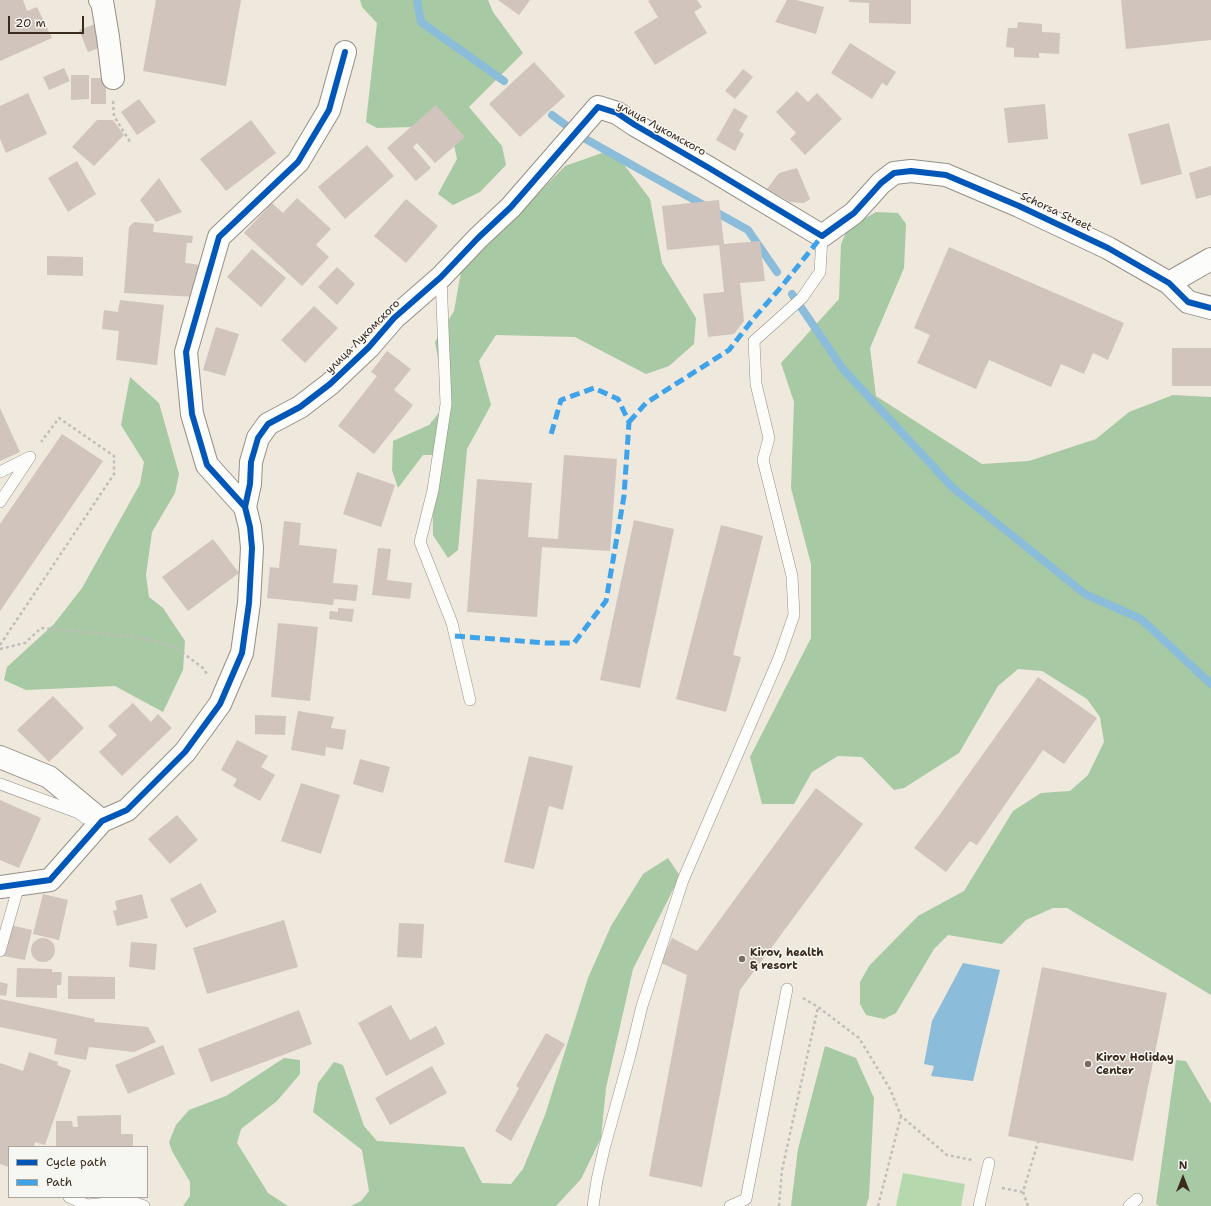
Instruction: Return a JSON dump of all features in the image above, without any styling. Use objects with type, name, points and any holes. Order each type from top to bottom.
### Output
[{"type":"street","points":[[100,0],[102,1],[113,78]]},
{"type":"street","points":[[245,507],[208,465],[192,414],[186,352],[219,237],[298,162],[329,110],[345,52]]},
{"type":"street","name":"улица Лукомского","points":[[99,824],[126,810],[185,752],[220,704],[242,653],[249,603],[252,548],[250,527],[245,507],[250,484],[251,462],[258,438],[268,424],[300,407],[330,384],[369,347],[394,318],[441,277],[478,238],[511,207],[598,107],[617,113],[822,236]]},
{"type":"street","name":"Schorsa Street","points":[[822,236],[854,213],[881,183],[894,173],[911,171],[946,175],[1019,206],[1108,248],[1169,283],[1188,302],[1211,308]]},
{"type":"street","points":[[1169,283],[1211,259]]},
{"type":"street","points":[[0,757],[49,777],[99,824],[50,880],[10,886]]},
{"type":"lane","points":[[593,1206],[604,1149],[642,1006],[683,880],[779,658],[794,615],[792,576],[763,460],[769,438],[756,384],[754,341],[802,298],[820,272],[822,236]]},
{"type":"lane","points":[[441,277],[446,404],[432,490],[420,542],[452,623],[470,700]]},
{"type":"lane","points":[[0,472],[30,457]]},
{"type":"lane","points":[[0,502],[30,457]]},
{"type":"lane","points":[[0,784],[79,813],[99,824]]},
{"type":"lane","points":[[0,951],[10,886]]},
{"type":"lane","points":[[730,1206],[746,1199],[787,988]]},
{"type":"lane","points":[[979,1206],[989,1162]]},
{"type":"lane","points":[[72,1198],[87,1205],[130,1201],[144,1206]]},
{"type":"path","points":[[113,78],[114,116],[130,142]]},
{"type":"path","points":[[0,644],[114,474],[114,456],[59,418],[30,457]]},
{"type":"path","points":[[0,649],[25,643],[41,628],[137,637],[170,646],[187,656],[203,668],[224,695]]},
{"type":"path","points":[[787,988],[818,1007],[859,1038],[890,1089],[901,1116],[947,1155],[989,1162]]},
{"type":"path","points":[[779,1206],[782,1170],[818,1007]]},
{"type":"path","points":[[878,1206],[901,1116]]},
{"type":"path","points":[[1028,1206],[1024,1192],[1038,1142]]},
{"type":"green space","points":[[360,0],[488,0],[493,12],[523,53],[469,107],[502,146],[506,165],[480,192],[453,205],[438,194],[457,159],[450,126],[377,128],[366,122],[377,23],[362,7]]},
{"type":"green space","points":[[602,153],[619,158],[650,199],[662,263],[696,318],[694,344],[669,366],[646,374],[575,337],[496,335],[479,361],[491,405],[467,449],[458,550],[448,558],[433,535],[432,455],[423,455],[398,488],[392,470],[393,441],[429,425],[446,404],[435,342],[454,311],[461,272],[565,166]]},
{"type":"green space","points":[[876,212],[898,213],[906,224],[904,268],[870,348],[876,396],[982,464],[1029,461],[1096,439],[1129,412],[1173,395],[1211,397],[1211,995],[1067,908],[1053,908],[1026,920],[1002,944],[948,935],[934,949],[896,1013],[884,1019],[866,1015],[860,1004],[860,982],[869,966],[918,916],[964,891],[1013,811],[1041,793],[1070,791],[1088,775],[1104,742],[1100,717],[1087,699],[1042,671],[1018,669],[998,686],[959,753],[904,788],[894,790],[862,757],[838,756],[812,772],[794,804],[762,804],[750,757],[811,638],[811,564],[791,488],[794,402],[781,363],[839,299],[841,244],[848,228]]},
{"type":"green space","points":[[130,377],[159,403],[179,474],[175,493],[152,532],[146,575],[149,597],[163,608],[185,641],[183,670],[163,712],[115,686],[26,690],[4,680],[7,667],[54,624],[82,588],[140,484],[144,462],[121,425]]},
{"type":"green space","points":[[668,858],[680,876],[633,969],[606,1088],[601,1138],[581,1179],[556,1206],[351,1206],[361,1201],[369,1191],[362,1150],[313,1112],[318,1083],[334,1062],[343,1065],[364,1126],[377,1141],[464,1147],[482,1183],[511,1184],[523,1169],[545,1115],[588,978],[611,926],[643,874]]},
{"type":"green space","points":[[825,1046],[856,1058],[874,1098],[869,1197],[866,1206],[791,1206],[798,1149]]},
{"type":"green space","points":[[284,1058],[300,1060],[300,1074],[277,1101],[241,1129],[237,1143],[268,1193],[288,1206],[183,1206],[190,1196],[190,1182],[172,1151],[169,1142],[176,1125],[189,1110],[226,1096]]},
{"type":"green space","points":[[1176,1060],[1186,1061],[1211,1104],[1211,1206],[1159,1206],[1156,1204]]},
{"type":"green space","points":[[903,1173],[965,1184],[961,1206],[896,1206]]},
{"type":"water","points":[[963,963],[1000,970],[973,1081],[931,1076],[934,1066],[924,1064],[932,1021]]},
{"type":"building","points":[[0,0],[23,0],[27,11],[37,7],[52,38],[0,61]]},
{"type":"building","points":[[156,0],[241,0],[226,86],[143,71]]},
{"type":"building","points":[[498,0],[530,0],[519,15]]},
{"type":"building","points":[[697,0],[702,7],[694,12],[707,33],[655,65],[634,32],[658,17],[648,1]]},
{"type":"building","points":[[787,0],[796,0],[824,7],[816,34],[775,22]]},
{"type":"building","points":[[849,0],[911,0],[911,24],[869,23],[869,3],[849,2]]},
{"type":"building","points":[[1121,0],[1211,0],[1211,40],[1126,49]]},
{"type":"building","points":[[1018,22],[1042,24],[1042,32],[1060,33],[1059,54],[1039,53],[1039,58],[1014,57],[1014,48],[1006,47],[1008,28],[1017,28]]},
{"type":"building","points":[[95,24],[104,46],[88,52],[79,30]]},
{"type":"building","points":[[850,43],[896,72],[887,86],[882,83],[872,99],[831,73]]},
{"type":"building","points":[[534,62],[565,96],[520,137],[489,104]]},
{"type":"building","points":[[64,68],[70,81],[49,90],[43,77]]},
{"type":"building","points":[[743,69],[753,77],[735,99],[725,91]]},
{"type":"building","points":[[71,75],[89,75],[89,99],[71,100]]},
{"type":"building","points":[[91,78],[106,78],[106,104],[91,104]]},
{"type":"building","points":[[797,91],[808,102],[817,93],[842,119],[805,155],[790,139],[796,133],[776,112]]},
{"type":"building","points":[[28,93],[47,134],[6,153],[0,139],[0,106]]},
{"type":"building","points":[[139,99],[156,122],[137,135],[121,112]]},
{"type":"building","points":[[1045,104],[1048,139],[1008,143],[1004,108]]},
{"type":"building","points":[[436,105],[465,137],[435,163],[417,143],[413,147],[431,168],[416,181],[387,148]]},
{"type":"building","points":[[734,108],[748,116],[739,131],[744,134],[735,151],[716,140]]},
{"type":"building","points":[[97,120],[113,120],[124,135],[94,166],[72,147]]},
{"type":"building","points":[[251,120],[276,153],[226,191],[200,159]]},
{"type":"building","points":[[1169,123],[1182,174],[1141,185],[1128,134]]},
{"type":"building","points":[[367,145],[394,176],[345,219],[318,187]]},
{"type":"building","points":[[77,161],[96,194],[68,212],[48,178]]},
{"type":"building","points":[[1211,166],[1211,195],[1196,199],[1189,173]]},
{"type":"building","points":[[797,168],[810,199],[804,203],[790,202],[767,189],[779,173]]},
{"type":"building","points":[[159,178],[182,212],[156,222],[140,200]]},
{"type":"building","points":[[297,198],[331,229],[316,245],[329,257],[302,286],[244,233],[272,203],[283,213]]},
{"type":"building","points":[[406,199],[438,226],[406,263],[374,236]]},
{"type":"building","points":[[719,200],[724,244],[760,241],[765,281],[740,283],[744,321],[734,334],[708,337],[703,294],[724,292],[719,245],[667,250],[662,206]]},
{"type":"building","points":[[134,222],[154,224],[153,232],[193,236],[192,243],[187,243],[185,263],[200,265],[196,297],[124,293],[129,227]]},
{"type":"building","points":[[949,247],[1124,323],[1108,360],[1093,353],[1084,374],[1061,364],[1051,387],[989,360],[976,389],[917,363],[930,335],[914,328]]},
{"type":"building","points":[[252,249],[286,278],[261,307],[227,277]]},
{"type":"building","points":[[47,256],[83,257],[83,276],[47,275]]},
{"type":"building","points":[[337,267],[355,284],[337,305],[318,287]]},
{"type":"building","points":[[120,300],[164,305],[157,365],[116,360],[119,331],[102,329],[104,310],[118,312]]},
{"type":"building","points":[[314,306],[338,328],[305,363],[281,340]]},
{"type":"building","points":[[216,327],[239,334],[225,376],[203,370]]},
{"type":"building","points":[[1172,348],[1211,348],[1211,386],[1172,386]]},
{"type":"building","points":[[387,351],[411,369],[394,390],[413,405],[374,454],[338,426],[377,376],[371,372]]},
{"type":"building","points":[[0,408],[20,452],[0,461]]},
{"type":"building","points":[[62,434],[103,461],[0,611],[0,524]]},
{"type":"building","points":[[564,455],[617,459],[610,551],[542,547],[537,617],[467,612],[477,479],[532,483],[528,537],[558,539]]},
{"type":"building","points":[[357,472],[395,485],[381,527],[343,514]]},
{"type":"building","points":[[634,520],[674,529],[640,688],[600,680]]},
{"type":"building","points":[[284,521],[301,523],[299,545],[337,549],[333,583],[358,585],[356,601],[334,599],[333,605],[267,598],[270,567],[279,568]]},
{"type":"building","points":[[721,525],[763,536],[733,655],[741,657],[726,712],[676,699]]},
{"type":"building","points":[[213,539],[239,573],[188,611],[162,577]]},
{"type":"building","points":[[378,548],[391,549],[387,580],[412,583],[410,599],[372,595]]},
{"type":"building","points":[[338,608],[354,609],[352,622],[329,619],[330,611],[338,612]]},
{"type":"building","points":[[278,623],[318,627],[310,701],[271,697]]},
{"type":"building","points":[[1038,677],[1097,718],[1064,764],[1043,750],[977,845],[970,841],[946,872],[914,848],[938,817]]},
{"type":"building","points":[[53,696],[84,728],[49,762],[17,730]]},
{"type":"building","points":[[133,703],[151,722],[158,714],[172,728],[122,776],[99,752],[117,735],[108,726]]},
{"type":"building","points":[[298,711],[334,717],[331,728],[346,730],[343,750],[326,747],[325,756],[291,750]]},
{"type":"building","points":[[255,715],[286,716],[285,735],[255,734]]},
{"type":"building","points":[[237,740],[268,756],[261,767],[275,775],[260,801],[233,786],[237,779],[221,770]]},
{"type":"building","points":[[529,756],[573,766],[563,810],[549,806],[534,869],[504,862]]},
{"type":"building","points":[[360,759],[390,767],[383,793],[353,784]]},
{"type":"building","points":[[301,783],[340,795],[321,854],[281,841]]},
{"type":"building","points":[[816,788],[863,824],[740,990],[702,1187],[649,1176],[687,975],[661,963],[672,938],[697,951]]},
{"type":"building","points":[[0,800],[41,818],[19,868],[0,860]]},
{"type":"building","points":[[177,815],[198,840],[170,864],[148,839]]},
{"type":"building","points":[[201,883],[217,912],[186,928],[170,899]]},
{"type":"building","points":[[43,894],[68,900],[59,940],[33,934]]},
{"type":"building","points":[[142,894],[148,918],[117,926],[113,911],[117,910],[115,901]]},
{"type":"building","points":[[284,920],[298,967],[207,994],[193,948]]},
{"type":"building","points":[[399,923],[424,924],[422,958],[397,957]]},
{"type":"building","points":[[10,925],[32,930],[25,960],[3,956]]},
{"type":"building","points":[[43,938],[48,939],[54,945],[54,955],[48,961],[43,962],[38,961],[32,955],[31,950],[32,945],[38,939]]},
{"type":"building","points":[[131,942],[157,944],[155,970],[129,967]]},
{"type":"building","name":"Kirov Holiday Center","points":[[1042,967],[1167,993],[1133,1161],[1008,1136]]},
{"type":"building","points":[[17,968],[52,969],[52,972],[62,972],[61,985],[57,985],[57,998],[16,997]]},
{"type":"building","points":[[68,976],[115,977],[115,999],[68,999]]},
{"type":"building","points":[[0,982],[8,984],[6,996],[0,995]]},
{"type":"building","points":[[0,999],[95,1019],[94,1022],[148,1027],[156,1042],[134,1052],[89,1047],[86,1060],[54,1054],[57,1039],[0,1027]]},
{"type":"building","points":[[391,1005],[410,1040],[436,1026],[445,1044],[386,1076],[358,1023]]},
{"type":"building","points":[[299,1010],[312,1044],[211,1082],[198,1049]]},
{"type":"building","points":[[546,1033],[565,1044],[511,1141],[495,1131],[519,1088],[516,1086]]},
{"type":"building","points":[[163,1045],[175,1074],[128,1094],[115,1065]]},
{"type":"building","points":[[29,1052],[58,1062],[57,1065],[71,1070],[45,1145],[35,1142],[34,1146],[8,1146],[8,1167],[0,1164],[0,1063],[23,1071]]},
{"type":"building","points":[[432,1066],[447,1093],[390,1125],[375,1098]]},
{"type":"building","points":[[121,1115],[121,1134],[133,1134],[133,1146],[56,1146],[56,1121],[72,1121],[73,1127],[78,1127],[77,1116]]},
{"type":"waterway","points":[[417,0],[421,22],[504,81]]},
{"type":"waterway","points":[[552,115],[582,137],[748,230],[777,272]]},
{"type":"waterway","points":[[792,294],[843,369],[953,488],[1085,594],[1141,619],[1211,684]]},
{"type":"marked path","points":[[629,422],[646,403],[729,350],[822,236]]},
{"type":"marked path","points":[[455,636],[546,643],[574,643],[606,601],[624,496],[629,422],[618,399],[594,388],[561,400],[550,438]]},
{"type":"cycle path","points":[[245,507],[207,465],[192,414],[186,352],[219,237],[298,162],[329,110],[345,52]]},
{"type":"cycle path","points":[[0,887],[50,880],[102,821],[127,810],[185,752],[220,704],[242,653],[249,603],[252,548],[250,527],[245,507],[250,484],[251,462],[258,438],[268,424],[300,407],[330,384],[369,347],[394,318],[441,277],[478,238],[511,207],[598,107],[617,113],[822,236],[854,213],[881,183],[894,173],[911,171],[946,175],[1019,206],[1108,248],[1169,283],[1188,302],[1211,308]]},
{"type":"place","name":"Kirov, health & resort","points":[[742,959]]},
{"type":"place","name":"Kirov Holiday Center","points":[[1088,1064]]}]
